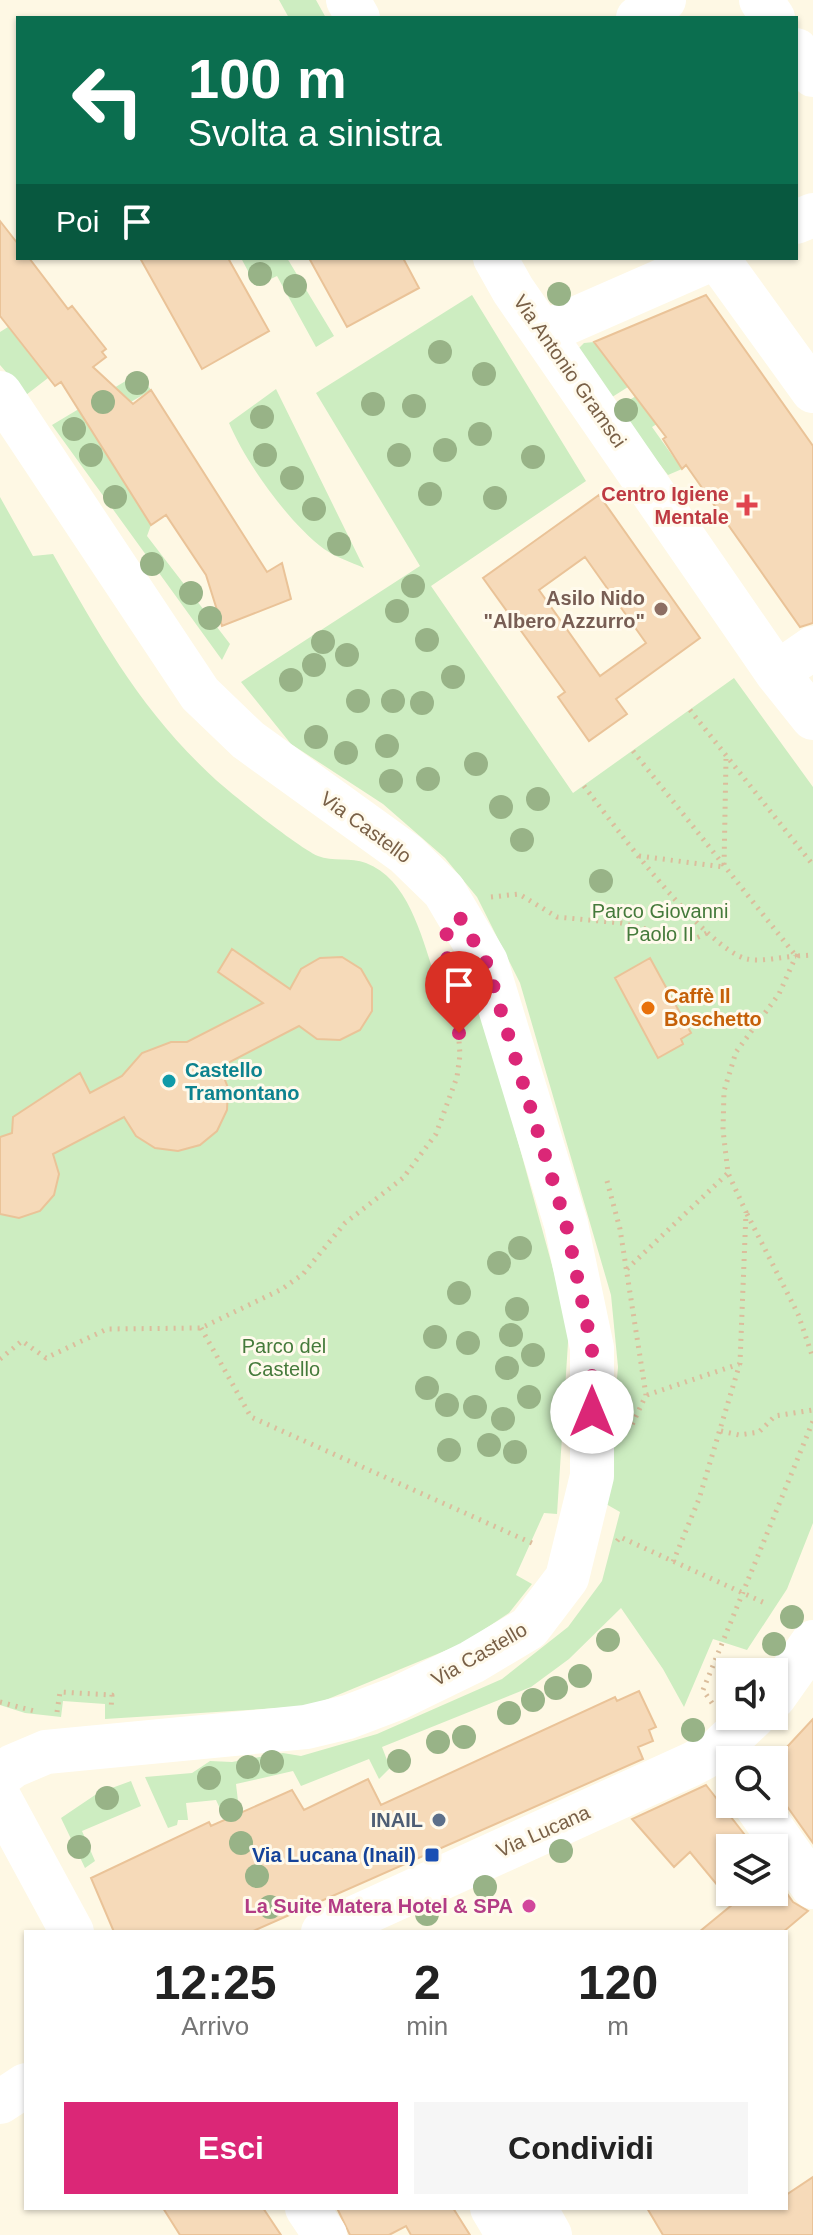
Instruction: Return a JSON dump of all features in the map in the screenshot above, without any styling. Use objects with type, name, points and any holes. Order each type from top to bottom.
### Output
[{"type":"street","points":[[641,16],[664,0]]},
{"type":"street","points":[[798,53],[813,75]]},
{"type":"street","name":"Via Antonio Gramsci","points":[[496,260],[777,673],[813,718]]},
{"type":"street","points":[[543,333],[711,260]]},
{"type":"street","points":[[717,260],[813,391]]},
{"type":"street","name":"Via Castello","points":[[0,393],[200,694],[248,740],[406,854],[444,891],[486,962],[566,1224],[592,1348],[592,1476],[567,1578],[529,1628],[472,1662],[398,1698],[348,1717],[306,1727],[46,1752],[13,1766],[0,1776]]},
{"type":"street","points":[[777,673],[813,648]]},
{"type":"street","points":[[788,1677],[813,1642]]},
{"type":"street","name":"Via Lucana","points":[[327,1930],[730,1736]]},
{"type":"street","points":[[0,1799],[71,1930]]},
{"type":"street","points":[[765,1818],[813,1887]]},
{"type":"street","points":[[0,2102],[24,2086]]},
{"type":"street","points":[[308,2210],[325,2235]]},
{"type":"street","points":[[493,2210],[508,2235]]},
{"type":"street","points":[[536,2210],[550,2235]]},
{"type":"path","points":[[690,710],[813,865]]},
{"type":"path","points":[[633,751],[796,956]]},
{"type":"path","points":[[724,867],[726,759]]},
{"type":"path","points":[[584,786],[638,856],[707,933],[747,959],[813,955]]},
{"type":"path","points":[[638,856],[724,867]]},
{"type":"path","points":[[482,903],[505,893],[519,894],[557,917],[621,923],[692,940],[707,933]]},
{"type":"path","points":[[796,956],[779,994],[736,1052],[724,1091],[723,1130],[728,1173],[793,1302],[813,1358]]},
{"type":"path","points":[[0,1359],[22,1341],[46,1358],[107,1329],[201,1328],[282,1289],[303,1274],[345,1223],[388,1192],[417,1164],[436,1134],[457,1077],[460,1055],[455,998]]},
{"type":"path","points":[[626,1269],[728,1173]]},
{"type":"path","points":[[673,1562],[721,1431],[740,1363],[746,1212]]},
{"type":"path","points":[[201,1328],[251,1417],[545,1549]]},
{"type":"path","points":[[646,1395],[740,1363]]},
{"type":"path","points":[[721,1431],[739,1435],[759,1432],[775,1416],[813,1410]]},
{"type":"path","points":[[730,1736],[703,1690],[813,1421]]},
{"type":"path","points":[[612,1547],[620,1537],[767,1604]]},
{"type":"path","points":[[530,1557],[536,1545]]},
{"type":"path","points":[[0,1702],[57,1714],[60,1692],[112,1695],[111,1715]]},
{"type":"green space","points":[[279,0],[316,0],[325,16],[288,16]]},
{"type":"green space","points":[[242,260],[288,260],[334,336],[316,347],[277,276],[256,286]]},
{"type":"green space","name":"Parco Giovanni Paolo II","points":[[472,295],[586,481],[431,586],[573,793],[734,678],[813,787],[813,1523],[787,1589],[747,1650],[713,1639],[684,1707],[663,1669],[621,1608],[569,1659],[531,1687],[382,1747],[390,1768],[379,1779],[369,1759],[301,1786],[293,1771],[236,1784],[241,1827],[230,1830],[216,1800],[186,1803],[188,1820],[178,1820],[177,1825],[168,1828],[145,1777],[192,1773],[210,1761],[232,1762],[283,1753],[301,1756],[377,1734],[502,1679],[568,1627],[602,1581],[620,1512],[606,1504],[618,1367],[611,1295],[520,983],[477,897],[445,858],[383,804],[291,744],[241,682],[420,566],[316,393]]},
{"type":"green space","points":[[8,327],[48,378],[26,395],[0,365],[0,332]]},
{"type":"green space","points":[[594,342],[628,387],[609,399],[575,352],[584,343]]},
{"type":"green space","points":[[139,373],[151,390],[89,427],[151,525],[147,536],[230,644],[222,660],[52,425]]},
{"type":"green space","points":[[276,389],[364,568],[328,552],[296,524],[269,491],[236,439],[229,423]]},
{"type":"green space","points":[[636,396],[657,424],[652,427],[682,469],[668,475],[616,408]]},
{"type":"green space","name":"Parco del Castello","points":[[0,497],[33,556],[53,554],[125,674],[190,754],[216,780],[309,851],[323,858],[360,861],[380,871],[393,882],[411,910],[434,973],[457,964],[478,996],[569,1327],[557,1514],[544,1513],[516,1575],[532,1584],[509,1613],[464,1643],[311,1706],[105,1719],[105,1704],[63,1701],[61,1717],[25,1713],[0,1705]]},
{"type":"green space","points":[[131,1781],[141,1806],[82,1831],[95,1861],[85,1868],[61,1818],[98,1793]]},
{"type":"building","points":[[0,221],[16,241],[16,260],[31,260],[68,309],[72,306],[106,349],[102,352],[106,357],[93,367],[133,404],[151,390],[267,572],[282,563],[291,599],[222,626],[206,575],[166,515],[151,525],[61,382],[55,386],[0,316]]},
{"type":"building","points":[[141,260],[229,260],[269,331],[202,369]]},
{"type":"building","points":[[310,260],[404,260],[419,288],[347,327]]},
{"type":"building","points":[[706,295],[813,446],[813,623],[800,627],[686,465],[682,469],[663,439],[666,437],[594,342]]},
{"type":"building","points":[[599,495],[700,638],[616,699],[627,714],[589,741],[558,697],[565,692],[483,578]],"holes":[[[585,557],[646,643],[600,676],[539,590]]]},
{"type":"building","name":"Castello Tramontano","points":[[232,949],[290,989],[301,969],[320,958],[342,957],[361,969],[372,988],[372,1011],[360,1030],[340,1040],[317,1039],[299,1026],[220,1067],[228,1088],[227,1110],[217,1131],[200,1145],[178,1151],[155,1148],[136,1136],[124,1117],[53,1154],[59,1174],[54,1195],[40,1211],[19,1218],[0,1214],[0,1137],[12,1133],[13,1117],[80,1073],[90,1093],[122,1076],[142,1053],[171,1042],[187,1042],[263,1003],[218,972]]},
{"type":"building","name":"Caffè Il Boschetto","points":[[650,958],[691,1033],[681,1039],[683,1044],[658,1058],[615,978]]},
{"type":"building","points":[[639,1691],[656,1727],[649,1730],[653,1741],[638,1747],[643,1759],[256,1930],[113,1930],[91,1878],[209,1822],[211,1826],[292,1790],[304,1810],[368,1779],[381,1805],[615,1697],[617,1701]]},
{"type":"building","points":[[813,1719],[813,1843],[788,1808],[788,1746]]},
{"type":"building","points":[[706,1785],[716,1798],[716,1818],[732,1818],[744,1834],[716,1834],[716,1883],[690,1852],[674,1867],[632,1819]]},
{"type":"building","points":[[788,1895],[808,1911],[785,1930],[701,1930],[731,1906],[788,1906]]},
{"type":"building","points":[[813,2177],[813,2235],[663,2235],[648,2210],[788,2210],[788,2194]]},
{"type":"building","points":[[164,2210],[264,2210],[281,2235],[180,2235]]},
{"type":"building","points":[[338,2210],[454,2210],[470,2235],[411,2235],[406,2226],[389,2235],[350,2235]]},
{"type":"place","name":"Centro Igiene Mentale","points":[[747,505]]},
{"type":"place","name":"Asilo Nido \"Albero Azzurro\"","points":[[661,609]]},
{"type":"place","name":"Caffè Il Boschetto","points":[[648,1008]]},
{"type":"place","name":"Castello Tramontano","points":[[169,1081]]},
{"type":"place","name":"INAIL","points":[[439,1820]]},
{"type":"place","name":"Via Lucana (Inail)","points":[[432,1855]]},
{"type":"place","name":"La Suite Matera Hotel & SPA","points":[[529,1906]]},
{"type":"route","points":[[459,1033],[444,938],[459,916],[486,962],[566,1224],[592,1348],[592,1412]]}]
